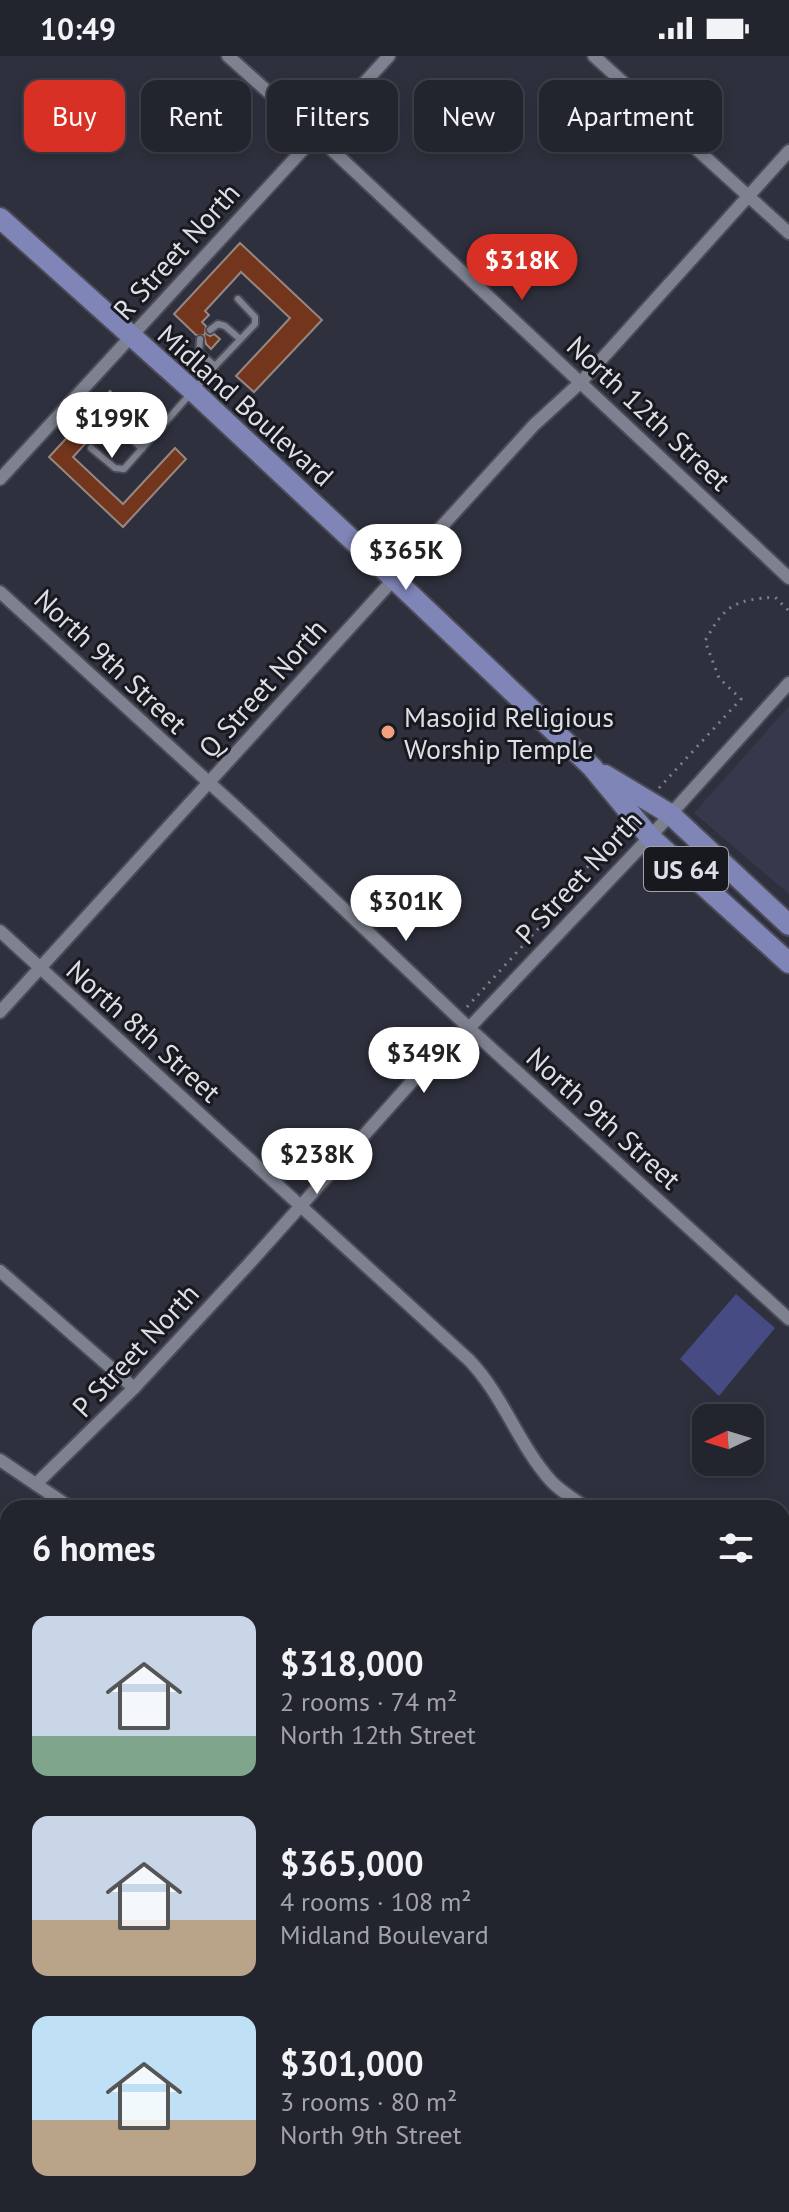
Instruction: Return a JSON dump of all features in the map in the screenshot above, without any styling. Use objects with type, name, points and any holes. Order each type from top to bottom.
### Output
[{"type":"main road","name":"Midland Boulevard","points":[[0,218],[193,391],[394,579],[592,767],[650,837],[789,963]]},
{"type":"main road","name":"Midland Boulevard","points":[[592,767],[670,814],[789,925]]},
{"type":"street","name":"North 12th Street","points":[[228,56],[267,91]]},
{"type":"street","name":"R Street North","points":[[366,80],[389,56]]},
{"type":"street","points":[[594,56],[789,233]]},
{"type":"street","name":"Q Street North","points":[[0,1012],[534,425],[581,382],[789,151]]},
{"type":"street","name":"R Street North","points":[[0,479],[299,152]]},
{"type":"street","name":"North 12th Street","points":[[334,152],[789,578]]},
{"type":"street","name":"North 9th Street","points":[[0,592],[208,782],[469,1028],[789,1319]]},
{"type":"street","name":"P Street North","points":[[36,1484],[134,1388],[416,1077],[469,1028],[650,837],[789,683]]},
{"type":"street","name":"North 8th Street","points":[[0,931],[469,1360],[484,1375],[553,1484],[575,1500]]},
{"type":"street","points":[[0,1271],[134,1388]]},
{"type":"street","points":[[0,1460],[59,1500]]},
{"type":"lane","points":[[91,448],[115,468],[124,469],[255,324],[255,317],[238,299]]},
{"type":"lane","points":[[210,330],[218,324],[225,326],[240,339]]},
{"type":"lane","points":[[200,339],[199,352],[215,366]]},
{"type":"lane","points":[[147,421],[162,427]]},
{"type":"lane","points":[[134,434],[142,449]]},
{"type":"path","points":[[741,699],[719,678],[705,641],[719,616],[743,599],[775,597],[789,611]]},
{"type":"shaded area","points":[[789,706],[789,894],[694,813]]},
{"type":"shaded area","points":[[736,1294],[775,1328],[719,1396],[680,1359]]},
{"type":"building","points":[[240,243],[322,320],[254,392],[236,376],[290,318],[241,272],[205,311],[209,315],[202,322],[206,326],[205,333],[210,336],[214,334],[220,339],[211,349],[204,335],[196,335],[174,314]]},
{"type":"building","points":[[110,391],[137,416],[138,424],[150,427],[141,437],[136,424],[130,424],[124,431],[110,417],[73,457],[123,504],[175,448],[186,459],[123,527],[49,457]]},
{"type":"place","name":"Masojid Religious Worship Temple","points":[[388,732]]}]
